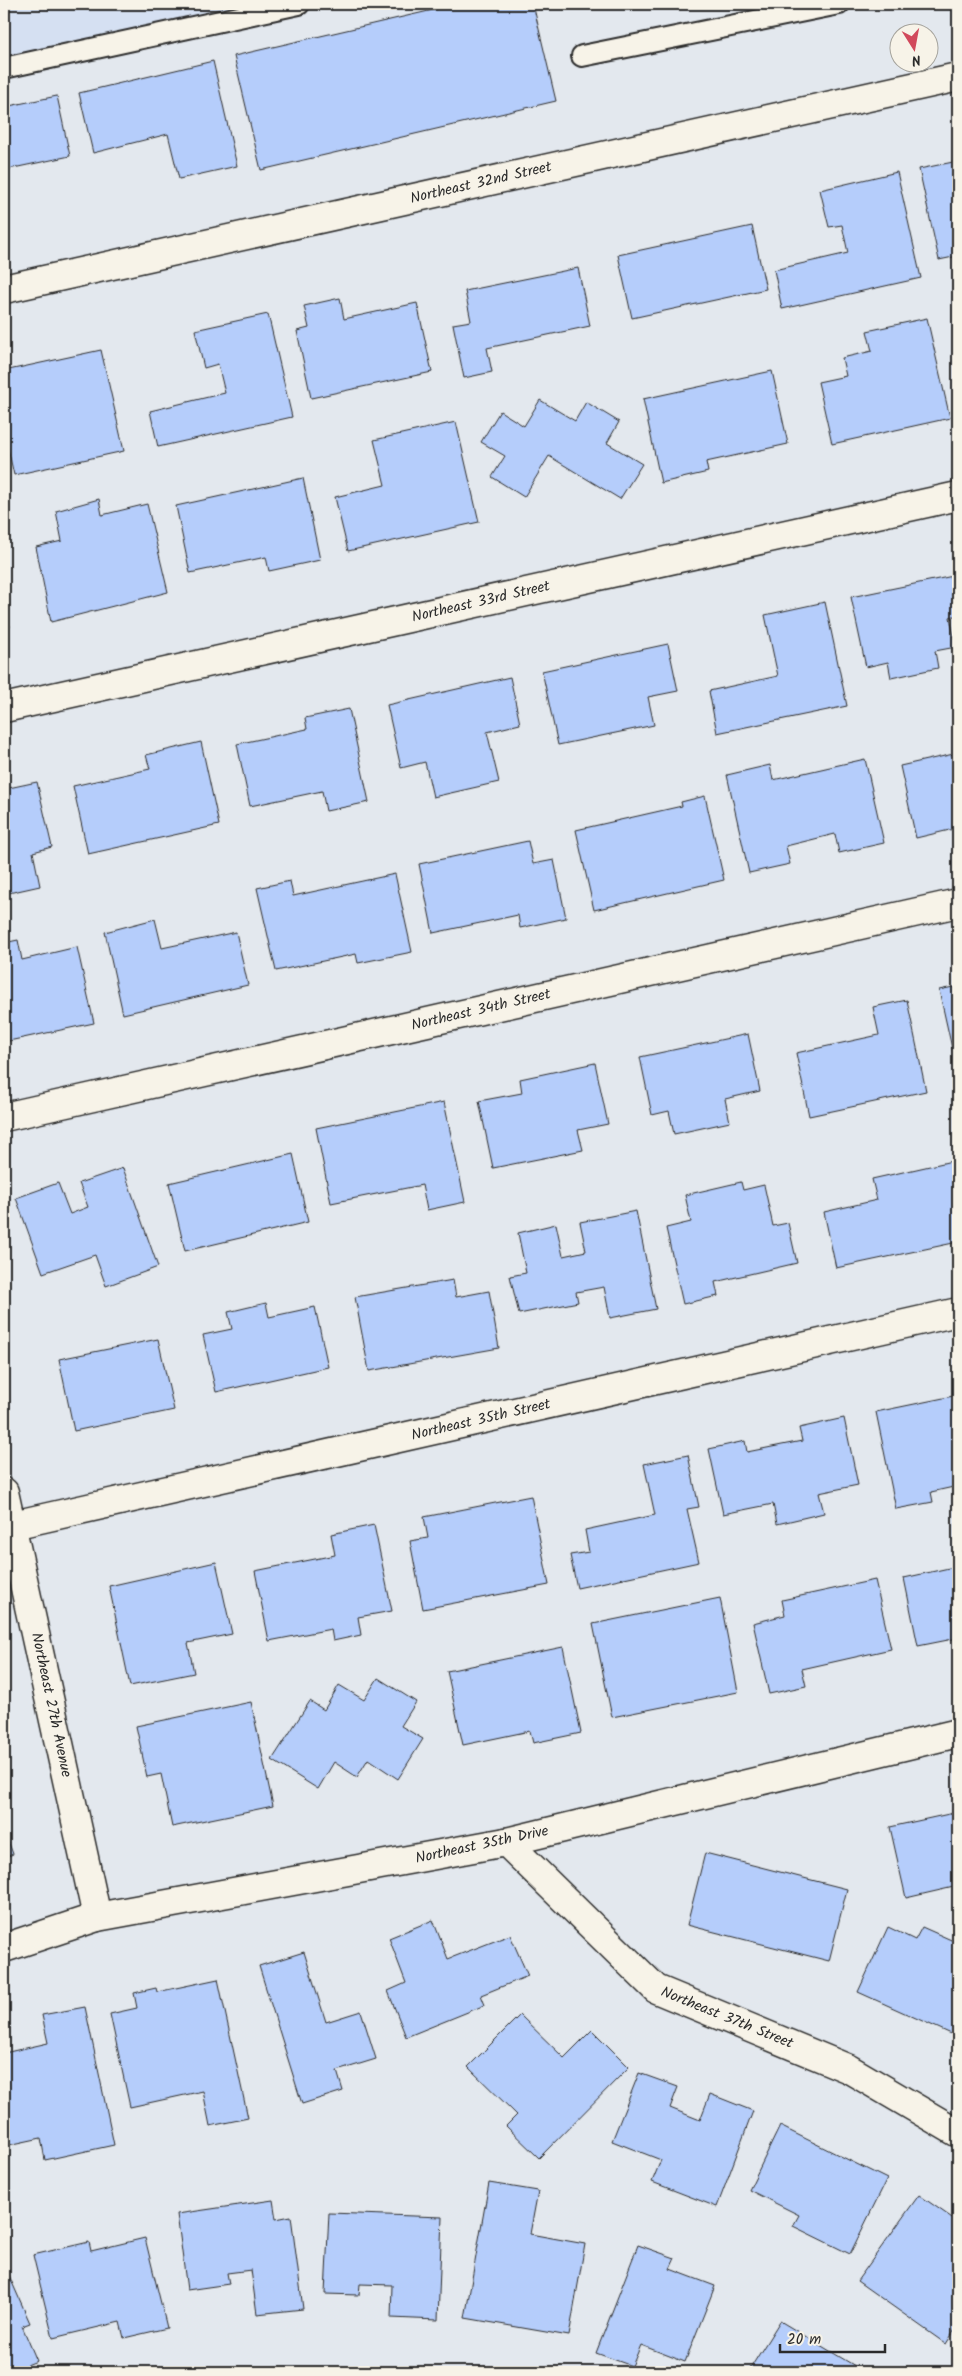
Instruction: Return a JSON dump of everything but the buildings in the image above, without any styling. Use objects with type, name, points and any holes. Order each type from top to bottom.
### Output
[{"type":"street","name":"Northeast 32nd Street","points":[[4,290],[958,76]]},
{"type":"street","name":"Northeast 33rd Street","points":[[4,708],[958,496]]},
{"type":"street","name":"Northeast 34th Street","points":[[4,1117],[958,903]]},
{"type":"street","name":"Northeast 35th Street","points":[[7,1526],[958,1312]]},
{"type":"street","name":"Northeast 27th Avenue","points":[[4,1492],[7,1526],[98,1917]]},
{"type":"street","name":"Northeast 35th Drive","points":[[4,1948],[98,1917],[506,1842],[958,1733]]},
{"type":"street","name":"Northeast 37th Street","points":[[506,1842],[656,1989],[849,2068],[958,2133]]},
{"type":"lane","points":[[4,68],[299,4]]},
{"type":"lane","points":[[582,56],[839,4]]},
{"type":"shaded area","points":[[4,4],[299,4],[4,68]]}]
